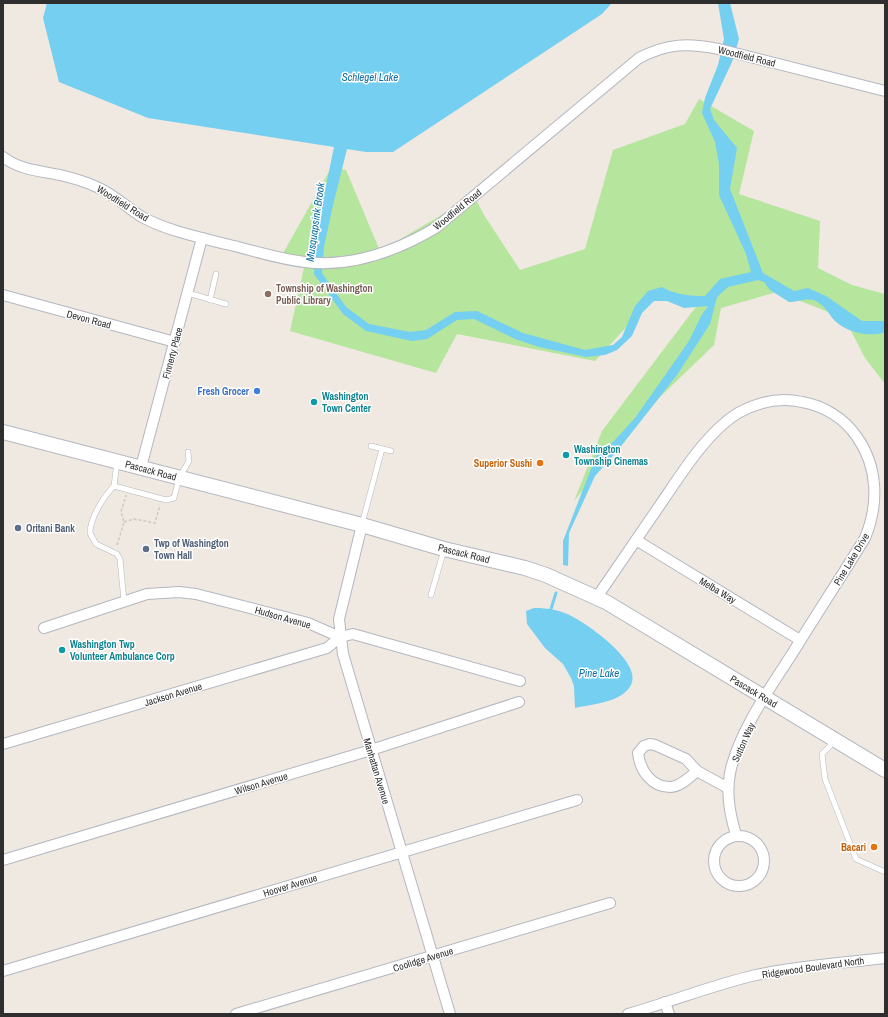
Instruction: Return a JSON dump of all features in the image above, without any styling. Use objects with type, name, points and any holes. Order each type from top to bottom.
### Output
[{"type":"street","name":"Woodfield Road","points":[[3,157],[20,166],[34,171],[60,175],[98,187],[142,217],[159,225],[202,238],[288,260],[312,263],[347,262],[392,250],[437,227],[639,58],[667,47],[683,44],[719,49],[885,91]]},
{"type":"street","name":"Finnerty Place","points":[[141,467],[202,238]]},
{"type":"street","name":"Devon Road","points":[[3,295],[175,342]]},
{"type":"street","name":"Pine Lake Drive","points":[[597,597],[695,454],[737,414],[751,406],[780,400],[809,403],[833,413],[854,432],[869,459],[875,493],[874,510],[865,538],[764,697]]},
{"type":"street","name":"Pascack Road","points":[[3,432],[362,524],[444,549],[526,568],[559,580],[597,597],[885,770]]},
{"type":"street","name":"Manhattan Avenue","points":[[362,524],[340,619],[340,637],[343,654],[450,1014]]},
{"type":"street","name":"Melba Way","points":[[636,540],[800,640]]},
{"type":"street","name":"Hudson Avenue","points":[[44,628],[147,594],[162,592],[196,594],[308,623],[340,637],[354,634],[520,681]]},
{"type":"street","name":"Jackson Avenue","points":[[3,744],[327,648],[340,637]]},
{"type":"street","name":"Sutton Way","points":[[736,835],[730,816],[728,788],[735,756],[764,697]]},
{"type":"street","name":"Wilson Avenue","points":[[3,860],[371,750],[519,702]]},
{"type":"street","points":[[697,771],[685,781],[671,787],[653,782],[641,766],[638,753],[644,746],[650,744],[655,745],[686,759],[697,771],[728,788]]},
{"type":"street","name":"Hoover Avenue","points":[[3,971],[577,800]]},
{"type":"street","points":[[736,835],[745,836],[753,840],[760,846],[764,854],[764,862],[760,875],[750,884],[742,886],[726,883],[720,878],[714,863],[714,855],[719,845],[729,837],[736,835]]},
{"type":"street","name":"Coolidge Avenue","points":[[236,1014],[610,903]]},
{"type":"street","name":"Ridgewood Boulevard North","points":[[628,1014],[721,984],[756,975],[790,968],[885,958]]},
{"type":"street","points":[[665,1002],[669,1014]]},
{"type":"lane","points":[[210,300],[216,274]]},
{"type":"lane","points":[[188,293],[226,304]]},
{"type":"lane","points":[[371,446],[391,451]]},
{"type":"lane","points":[[362,524],[382,449]]},
{"type":"lane","points":[[114,486],[162,499],[174,498],[179,478],[189,461],[188,452]]},
{"type":"lane","points":[[117,461],[114,486],[94,519],[90,532],[92,540],[96,544],[114,553],[120,559],[124,602]]},
{"type":"lane","points":[[431,595],[444,549]]},
{"type":"lane","points":[[836,740],[822,754],[825,778],[856,859],[885,872]]},
{"type":"path","points":[[114,553],[124,522],[121,512],[127,489]]},
{"type":"path","points":[[124,522],[134,519],[155,523],[162,499]]},
{"type":"green space","points":[[699,99],[754,131],[739,194],[820,221],[818,268],[852,285],[885,294],[885,384],[865,358],[848,325],[831,313],[777,292],[721,308],[714,345],[660,397],[574,501],[602,431],[701,300],[655,296],[595,361],[457,334],[436,373],[290,331],[305,263],[281,257],[331,168],[346,170],[380,251],[474,196],[484,215],[520,270],[585,249],[613,150],[685,124]]},
{"type":"water","name":"Schlegel Lake","points":[[47,3],[612,3],[602,14],[393,152],[366,152],[347,149],[324,247],[322,273],[346,307],[369,324],[410,332],[426,330],[455,312],[477,311],[523,333],[585,350],[613,345],[622,337],[635,306],[648,291],[662,287],[672,292],[694,296],[705,296],[720,279],[751,272],[746,254],[719,195],[719,164],[715,142],[702,113],[705,98],[718,65],[724,39],[718,3],[730,3],[739,39],[732,62],[710,109],[714,120],[737,148],[730,189],[763,273],[794,291],[808,288],[826,296],[862,321],[885,321],[885,332],[879,334],[866,334],[852,331],[835,321],[821,304],[808,299],[789,302],[770,290],[764,282],[758,280],[728,287],[717,297],[710,324],[677,375],[618,450],[595,476],[569,533],[568,566],[563,565],[563,541],[596,456],[614,441],[635,418],[689,341],[701,316],[708,306],[684,308],[667,301],[654,301],[642,313],[632,336],[617,350],[605,355],[586,357],[539,347],[515,339],[474,319],[457,320],[427,339],[412,341],[366,331],[343,314],[314,274],[317,230],[334,147],[148,118],[59,82],[43,18]]},
{"type":"water","name":"Pine Lake","points":[[534,608],[544,608],[564,613],[581,621],[602,636],[622,656],[629,666],[633,676],[631,685],[626,691],[620,696],[606,702],[575,708],[574,686],[563,664],[545,648],[527,624],[526,611]]},
{"type":"waterway","points":[[551,609],[556,593]]},
{"type":"place","name":"Township of Washington Public Library","points":[[268,294]]},
{"type":"place","name":"Fresh Grocer","points":[[257,391]]},
{"type":"place","name":"Washington Town Center","points":[[314,402]]},
{"type":"place","name":"Washington Township Cinemas","points":[[566,455]]},
{"type":"place","name":"Superior Sushi","points":[[540,463]]},
{"type":"place","name":"Oritani Bank","points":[[18,528]]},
{"type":"place","name":"Twp of Washington Town Hall","points":[[146,549]]},
{"type":"place","name":"Washington Twp Volunteer Ambulance Corp","points":[[62,650]]},
{"type":"place","name":"Bacari","points":[[874,847]]},
{"type":"water label","name":"Musquapsink Brook","points":[[315,222]]}]
